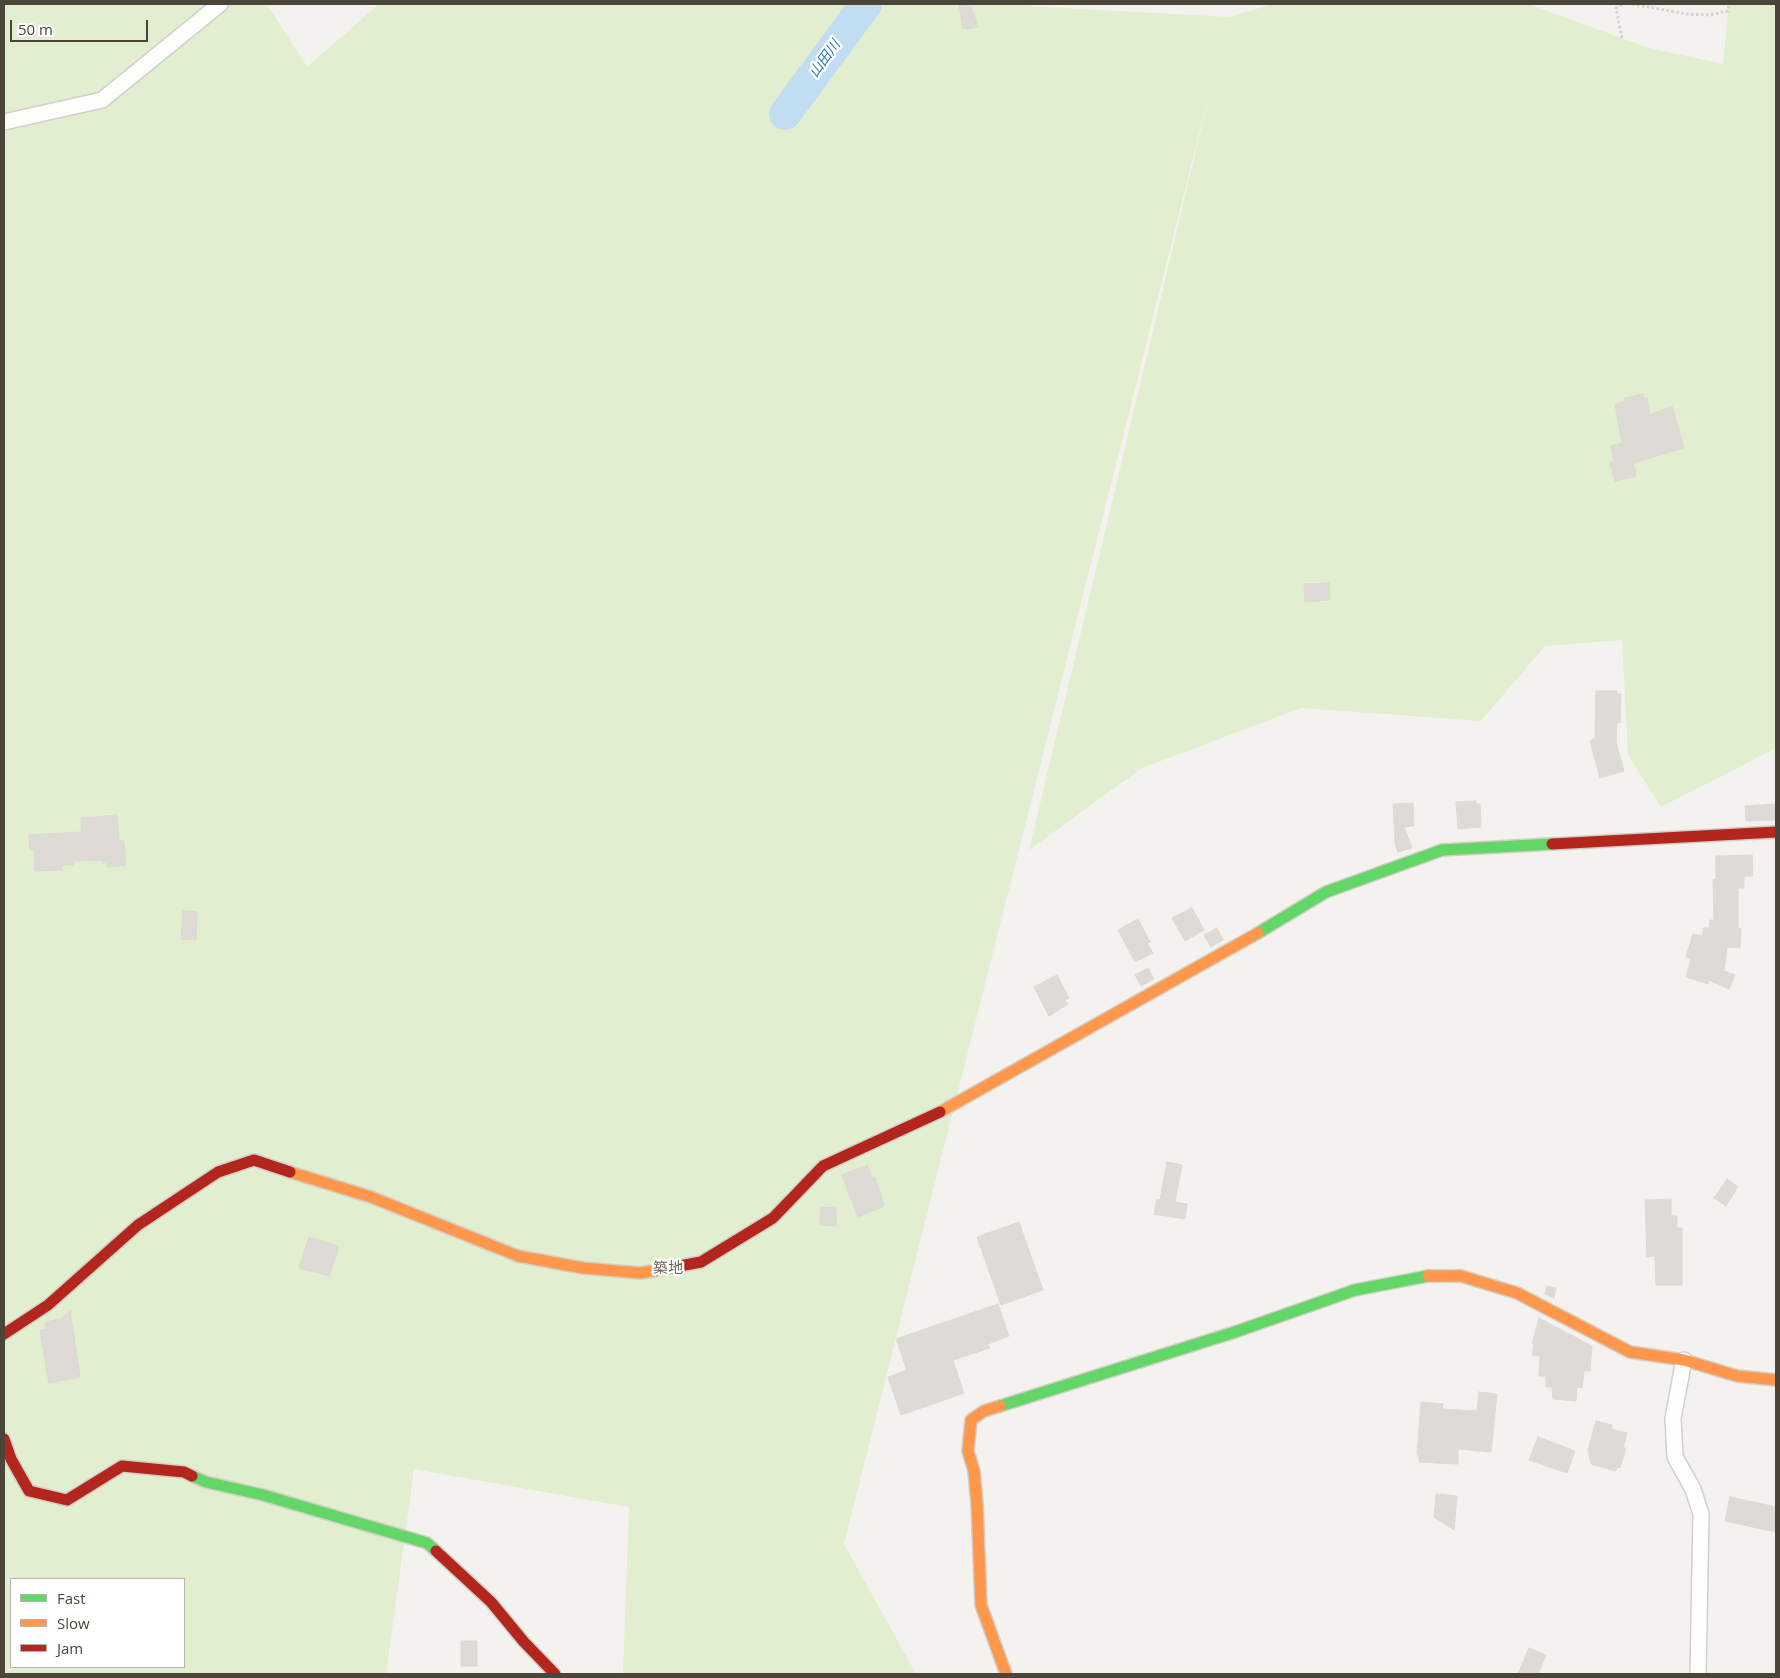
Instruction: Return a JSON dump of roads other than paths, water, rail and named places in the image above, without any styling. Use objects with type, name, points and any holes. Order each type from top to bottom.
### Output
[{"type":"street","points":[[4,122],[102,100],[220,4]]},
{"type":"street","points":[[4,1334],[48,1305],[138,1225],[218,1172],[254,1160],[371,1197],[518,1256],[583,1268],[640,1273],[702,1262],[773,1218],[823,1166],[948,1108],[1215,959],[1326,892],[1442,850],[1776,832]]},
{"type":"street","points":[[1006,1674],[1000,1662],[981,1605],[977,1504],[974,1471],[968,1451],[971,1420],[984,1411],[1235,1332],[1355,1290],[1430,1276],[1461,1276],[1517,1293],[1630,1352],[1684,1360],[1737,1376],[1776,1380]]},
{"type":"street","points":[[1684,1360],[1673,1418],[1675,1457],[1693,1489],[1701,1514],[1698,1674]]},
{"type":"street","points":[[4,1438],[11,1459],[29,1491],[67,1500],[122,1466],[184,1472],[206,1482],[263,1495],[427,1543],[491,1602],[524,1642],[555,1674]]},
{"type":"waterway","name":"山田川","points":[[785,114],[866,4]]},
{"type":"district","name":"築地","points":[[668,1269]]}]
